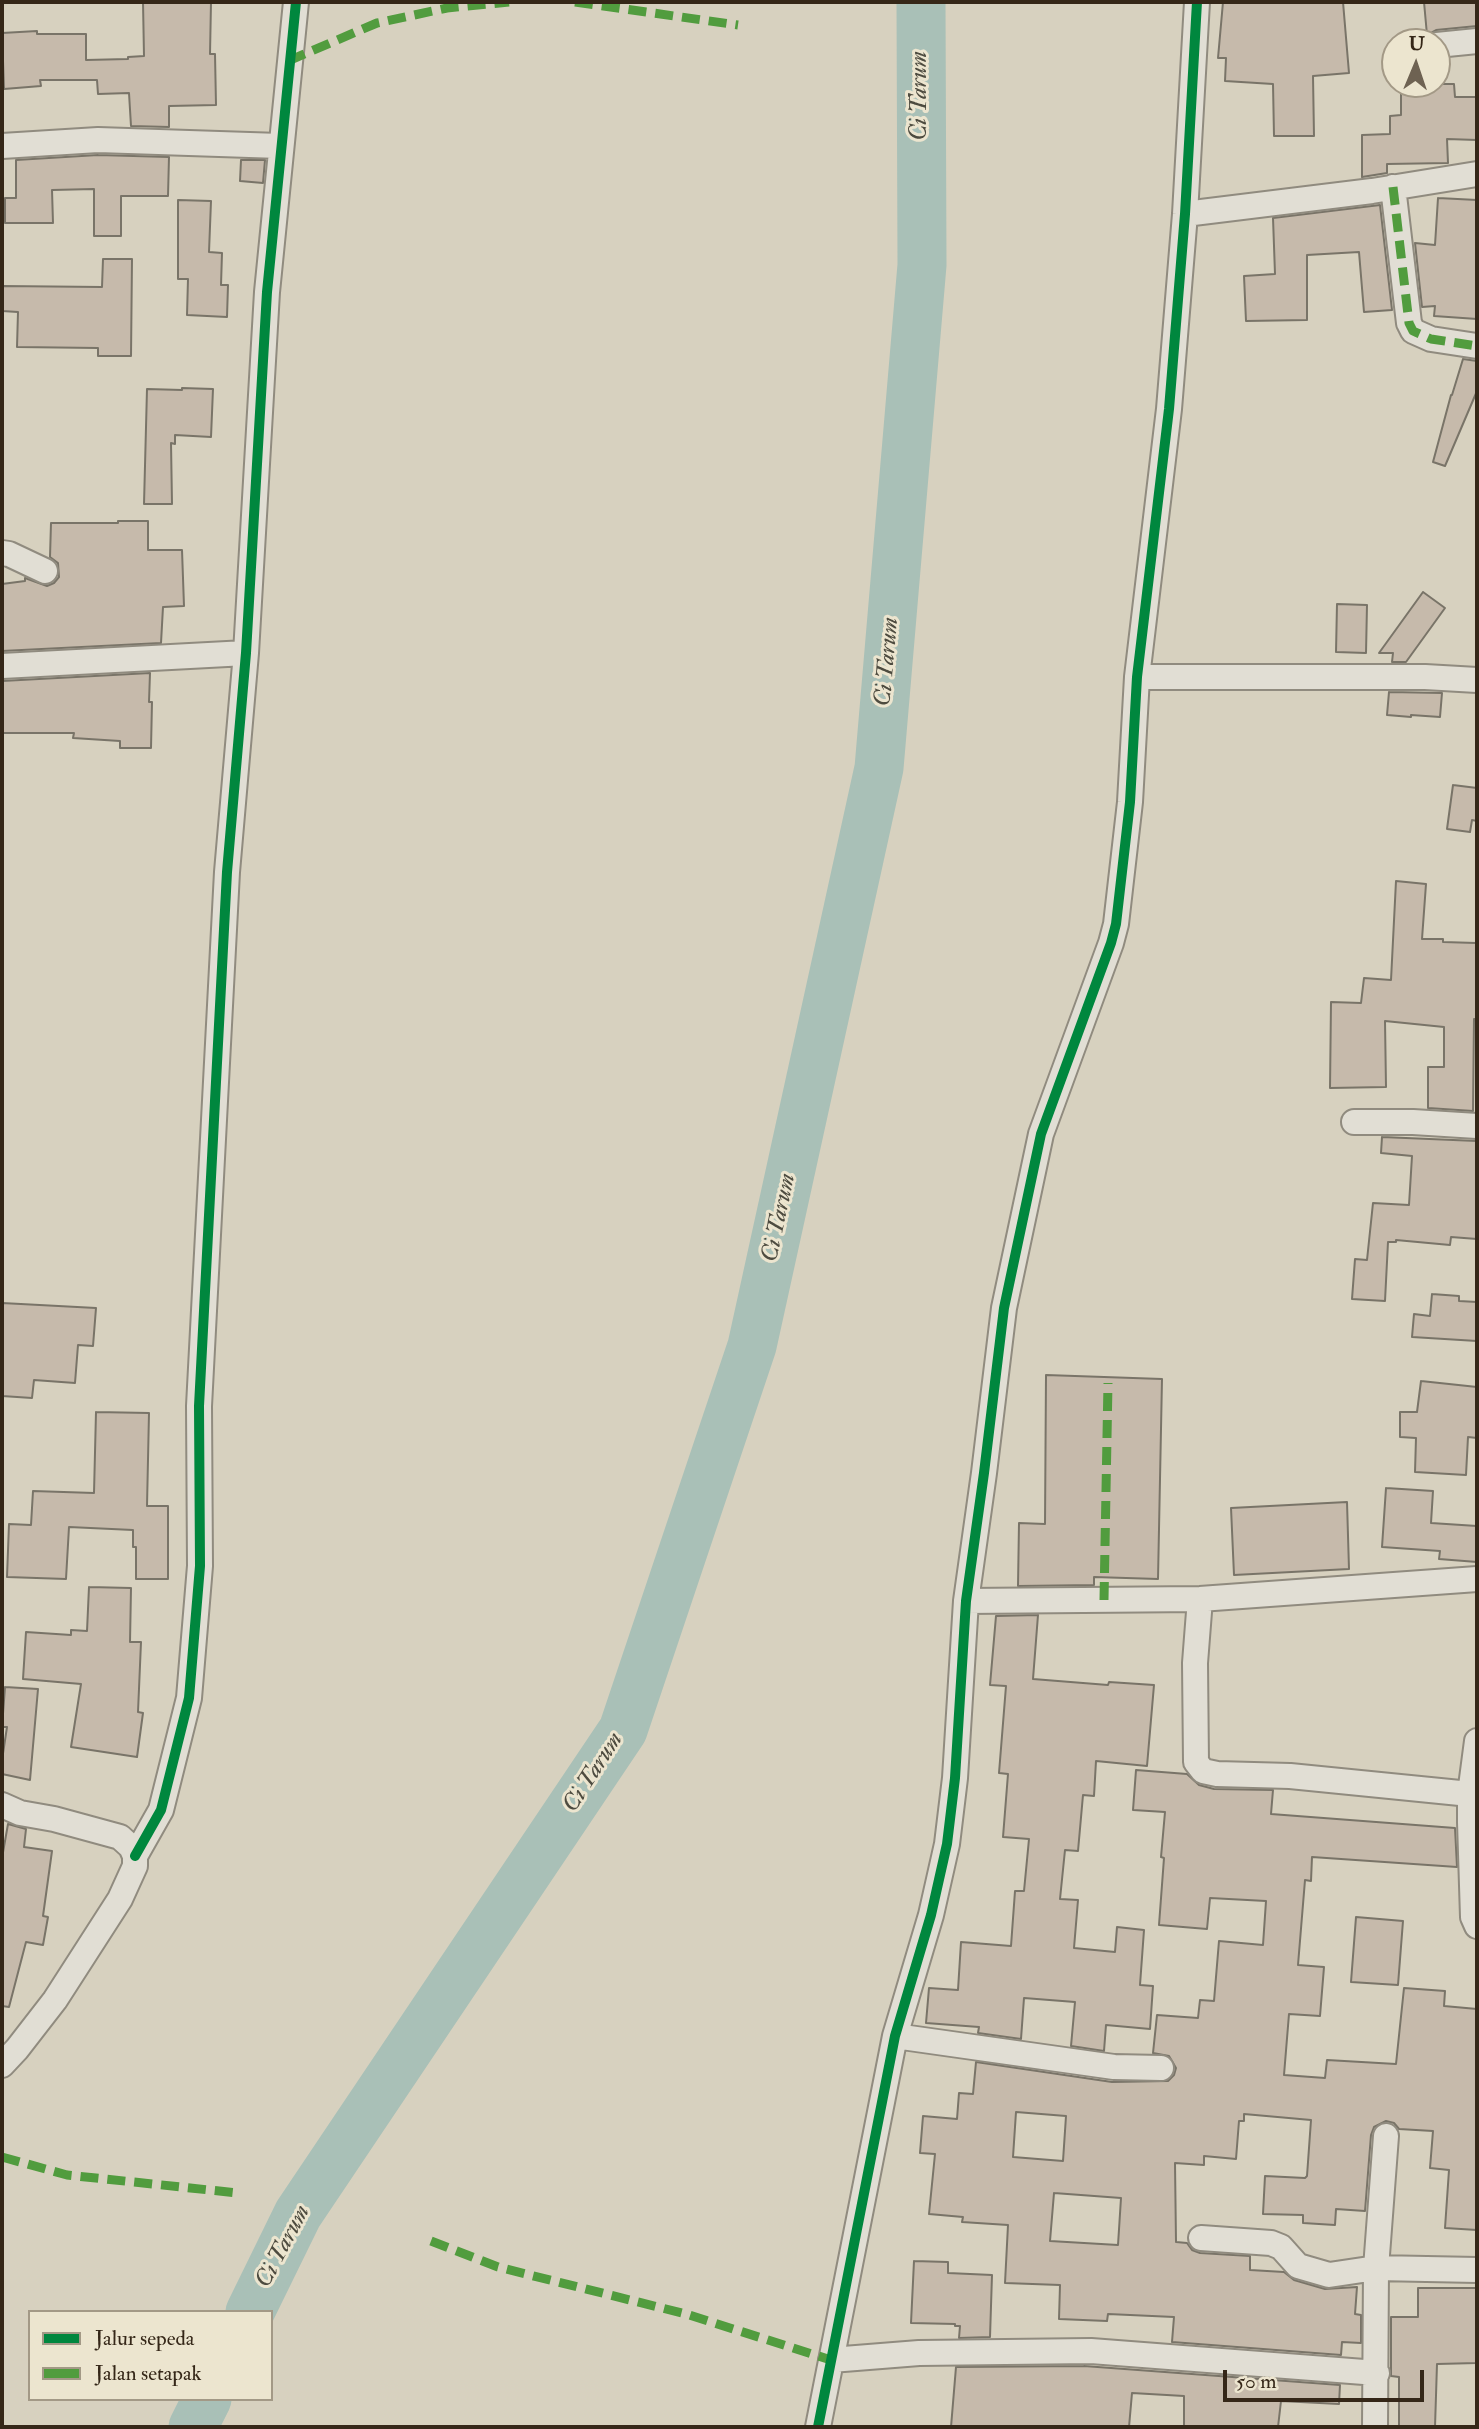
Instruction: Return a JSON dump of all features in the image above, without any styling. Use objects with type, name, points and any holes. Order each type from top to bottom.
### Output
[{"type":"street","points":[[135,1856],[161,1810],[189,1698],[200,1566],[199,1406],[227,872],[246,653],[267,292],[296,2]]},
{"type":"street","points":[[818,2427],[895,2036],[931,1915],[947,1844],[955,1778],[966,1601],[1004,1308],[1041,1134],[1116,924],[1130,802],[1137,677],[1169,409],[1185,214],[1197,2]]},
{"type":"street","points":[[1451,44],[1477,41]]},
{"type":"street","points":[[2,146],[98,140],[280,146]]},
{"type":"street","points":[[1185,214],[1477,174]]},
{"type":"street","points":[[1394,187],[1409,323],[1413,331],[1431,339],[1477,346]]},
{"type":"street","points":[[2,553],[45,571]]},
{"type":"street","points":[[2,666],[246,653]]},
{"type":"street","points":[[1137,677],[1411,677],[1477,680]]},
{"type":"street","points":[[1354,1122],[1477,1126]]},
{"type":"street","points":[[966,1601],[1200,1600],[1477,1579]]},
{"type":"street","points":[[1200,1600],[1195,1663],[1196,1762],[1203,1771],[1217,1774],[1290,1776],[1470,1794]]},
{"type":"street","points":[[1477,1741],[1470,1794],[1473,1822],[1473,1917],[1477,1926]]},
{"type":"street","points":[[2,1805],[20,1813],[54,1819],[120,1837],[131,1847],[135,1856],[135,1866],[120,1899],[62,1989],[2,2065]]},
{"type":"street","points":[[895,2036],[1114,2067],[1161,2068]]},
{"type":"street","points":[[1375,2427],[1376,2268],[1386,2137]]},
{"type":"street","points":[[1201,2238],[1271,2243],[1281,2247],[1298,2266],[1329,2275],[1376,2268],[1477,2270]]},
{"type":"street","points":[[831,2360],[919,2354],[1091,2351],[1377,2374]]},
{"type":"building","points":[[143,2],[211,2],[210,54],[215,54],[216,105],[169,106],[169,127],[131,126],[129,93],[98,94],[97,80],[40,80],[41,86],[4,89],[2,33],[37,31],[37,34],[86,34],[86,60],[144,56]]},
{"type":"building","points":[[1223,2],[1343,2],[1349,73],[1313,76],[1314,136],[1274,136],[1273,84],[1225,81],[1226,58],[1218,58]]},
{"type":"building","points":[[1424,2],[1477,2],[1477,26],[1426,28]]},
{"type":"building","points":[[1451,84],[1454,84],[1455,97],[1477,97],[1477,140],[1447,139],[1448,163],[1387,164],[1387,173],[1362,177],[1362,135],[1390,134],[1390,116],[1401,115],[1401,98],[1451,98]]},
{"type":"building","points":[[98,155],[169,157],[168,196],[121,196],[121,236],[94,236],[94,189],[52,190],[53,223],[5,223],[5,198],[16,198],[16,160]]},
{"type":"building","points":[[241,160],[265,160],[263,183],[240,181]]},
{"type":"building","points":[[1438,198],[1477,200],[1477,319],[1434,316],[1435,306],[1422,307],[1415,243],[1435,245]]},
{"type":"building","points":[[178,200],[211,201],[209,252],[222,253],[221,285],[228,285],[227,317],[187,315],[188,279],[178,279]]},
{"type":"building","points":[[1380,205],[1392,310],[1364,312],[1359,252],[1307,255],[1307,320],[1246,321],[1244,276],[1275,274],[1273,218]]},
{"type":"building","points":[[103,259],[132,259],[131,356],[98,356],[98,348],[17,347],[18,312],[2,311],[2,286],[102,287]]},
{"type":"building","points":[[1463,359],[1477,361],[1477,391],[1445,466],[1433,462]]},
{"type":"building","points":[[147,389],[213,389],[211,437],[175,435],[175,444],[171,443],[172,504],[144,504]]},
{"type":"building","points":[[148,521],[148,550],[182,550],[184,606],[163,607],[161,643],[2,651],[2,584],[25,581],[25,578],[47,586],[59,577],[58,563],[50,557],[51,523]]},
{"type":"building","points":[[1423,592],[1445,608],[1406,662],[1392,662],[1393,653],[1379,653]]},
{"type":"building","points":[[1337,604],[1367,605],[1366,653],[1336,652]]},
{"type":"building","points":[[150,673],[151,748],[120,748],[120,741],[73,738],[74,733],[2,733],[2,681]]},
{"type":"building","points":[[1389,692],[1442,693],[1440,717],[1387,715]]},
{"type":"building","points":[[1453,785],[1477,788],[1477,821],[1472,820],[1470,832],[1447,829]]},
{"type":"building","points":[[1396,881],[1426,884],[1422,939],[1476,943],[1477,1019],[1474,1019],[1473,1111],[1428,1108],[1428,1067],[1444,1067],[1444,1027],[1385,1021],[1386,1087],[1330,1088],[1331,1002],[1361,1003],[1364,978],[1391,980]]},
{"type":"building","points":[[1382,1137],[1477,1141],[1477,1239],[1451,1237],[1450,1245],[1396,1240],[1388,1242],[1385,1301],[1352,1299],[1355,1259],[1367,1260],[1373,1203],[1409,1205],[1412,1156],[1381,1153]]},
{"type":"building","points":[[1432,1294],[1459,1296],[1459,1301],[1477,1302],[1477,1341],[1412,1337],[1414,1314],[1430,1316]]},
{"type":"building","points":[[2,1303],[96,1308],[93,1346],[78,1345],[75,1383],[34,1380],[32,1398],[2,1396]]},
{"type":"building","points":[[1046,1375],[1162,1379],[1158,1579],[1094,1577],[1094,1585],[1018,1586],[1019,1523],[1045,1524]]},
{"type":"building","points":[[1421,1381],[1477,1387],[1477,1438],[1468,1437],[1466,1475],[1415,1472],[1416,1438],[1400,1437],[1400,1412],[1417,1412]]},
{"type":"building","points":[[96,1412],[149,1413],[147,1506],[168,1506],[168,1579],[136,1579],[133,1530],[69,1527],[66,1579],[7,1577],[9,1524],[31,1525],[33,1491],[94,1493]]},
{"type":"building","points":[[1386,1488],[1433,1491],[1431,1523],[1477,1526],[1477,1562],[1439,1559],[1440,1551],[1382,1547]]},
{"type":"building","points":[[1347,1502],[1349,1569],[1234,1575],[1231,1508]]},
{"type":"building","points":[[89,1587],[131,1588],[130,1642],[141,1642],[138,1712],[143,1713],[137,1757],[71,1747],[81,1684],[23,1679],[26,1632],[71,1635],[71,1630],[87,1631]]},
{"type":"building","points":[[1038,1615],[1033,1679],[1108,1685],[1109,1682],[1154,1685],[1147,1766],[1096,1761],[1094,1796],[1083,1795],[1078,1851],[1065,1850],[1060,1899],[1078,1900],[1074,1948],[1115,1952],[1117,1927],[1144,1930],[1140,1985],[1153,1986],[1150,2029],[1106,2025],[1104,2051],[1071,2046],[1075,2002],[1024,1998],[1021,2039],[978,2033],[979,2027],[926,2023],[929,1988],[958,1990],[961,1942],[1011,1946],[1015,1891],[1024,1891],[1029,1839],[1003,1837],[1008,1774],[999,1773],[1006,1686],[990,1685],[996,1616]]},
{"type":"building","points":[[5,1687],[38,1689],[30,1780],[2,1774],[7,1727],[2,1727]]},
{"type":"building","points":[[1136,1770],[1187,1774],[1199,1785],[1214,1789],[1273,1790],[1271,1814],[1455,1828],[1457,1867],[1312,1857],[1311,1881],[1305,1880],[1298,1965],[1324,1967],[1320,2016],[1289,2014],[1284,2075],[1325,2078],[1327,2060],[1396,2064],[1404,1988],[1445,1991],[1444,2006],[1477,2009],[1477,2230],[1445,2228],[1449,2170],[1430,2168],[1433,2131],[1399,2129],[1394,2123],[1386,2121],[1374,2127],[1371,2135],[1365,2211],[1336,2209],[1335,2225],[1303,2223],[1303,2215],[1263,2214],[1265,2176],[1307,2176],[1311,2120],[1244,2114],[1244,2121],[1239,2121],[1236,2159],[1204,2156],[1204,2165],[1175,2163],[1176,2242],[1187,2243],[1192,2250],[1200,2253],[1250,2256],[1250,2270],[1284,2272],[1294,2280],[1325,2289],[1357,2287],[1355,2314],[1361,2315],[1361,2343],[1342,2342],[1341,2355],[1172,2342],[1174,2317],[1108,2314],[1107,2321],[1059,2319],[1060,2285],[1005,2283],[1008,2225],[962,2222],[963,2217],[929,2214],[935,2154],[920,2153],[923,2116],[957,2119],[959,2093],[973,2094],[976,2062],[1112,2082],[1168,2081],[1176,2068],[1169,2056],[1153,2053],[1157,2015],[1198,2018],[1200,2000],[1214,2001],[1219,1941],[1263,1945],[1266,1901],[1210,1898],[1207,1929],[1159,1925],[1165,1812],[1133,1810]],"holes":[[[1016,2112],[1066,2116],[1063,2161],[1013,2157]],[[1054,2193],[1121,2198],[1118,2245],[1050,2241]]]},
{"type":"building","points":[[8,1824],[26,1829],[24,1847],[52,1851],[43,1916],[48,1917],[43,1945],[26,1942],[9,2007],[2,2006],[2,1858]]},
{"type":"building","points":[[1356,1917],[1403,1921],[1398,1985],[1351,1982]]},
{"type":"building","points":[[914,2261],[948,2262],[948,2273],[992,2275],[990,2337],[959,2338],[960,2326],[955,2324],[911,2323]]},
{"type":"building","points":[[1418,2288],[1477,2288],[1477,2363],[1437,2364],[1435,2427],[1399,2427],[1399,2377],[1391,2376],[1391,2317],[1418,2317]]},
{"type":"building","points":[[1084,2366],[1340,2385],[1339,2404],[1281,2401],[1278,2427],[1184,2427],[1184,2396],[1132,2393],[1129,2427],[951,2427],[956,2367]]},
{"type":"waterway","name":"Ci Tarum","points":[[251,2310],[298,2214],[623,1730],[752,1346],[879,768],[922,265],[921,2]]},
{"type":"waterway","name":"Ci Tarum","points":[[193,2427],[206,2401]]},
{"type":"marked path","points":[[288,61],[377,23],[447,8],[509,2]]},
{"type":"marked path","points":[[575,2],[738,25]]},
{"type":"marked path","points":[[1393,187],[1409,323],[1413,331],[1431,339],[1477,346]]},
{"type":"marked path","points":[[1104,1600],[1108,1383]]},
{"type":"marked path","points":[[2,2157],[67,2175],[238,2193]]},
{"type":"marked path","points":[[431,2241],[498,2267],[686,2314],[831,2360]]},
{"type":"cycle path","points":[[135,1856],[161,1810],[189,1698],[200,1566],[199,1406],[227,872],[246,653],[267,292],[296,2]]},
{"type":"cycle path","points":[[818,2427],[895,2036],[931,1915],[947,1844],[955,1778],[966,1601],[1004,1308],[1041,1134],[1116,924],[1130,802],[1137,677],[1169,409],[1185,214],[1197,2]]}]
